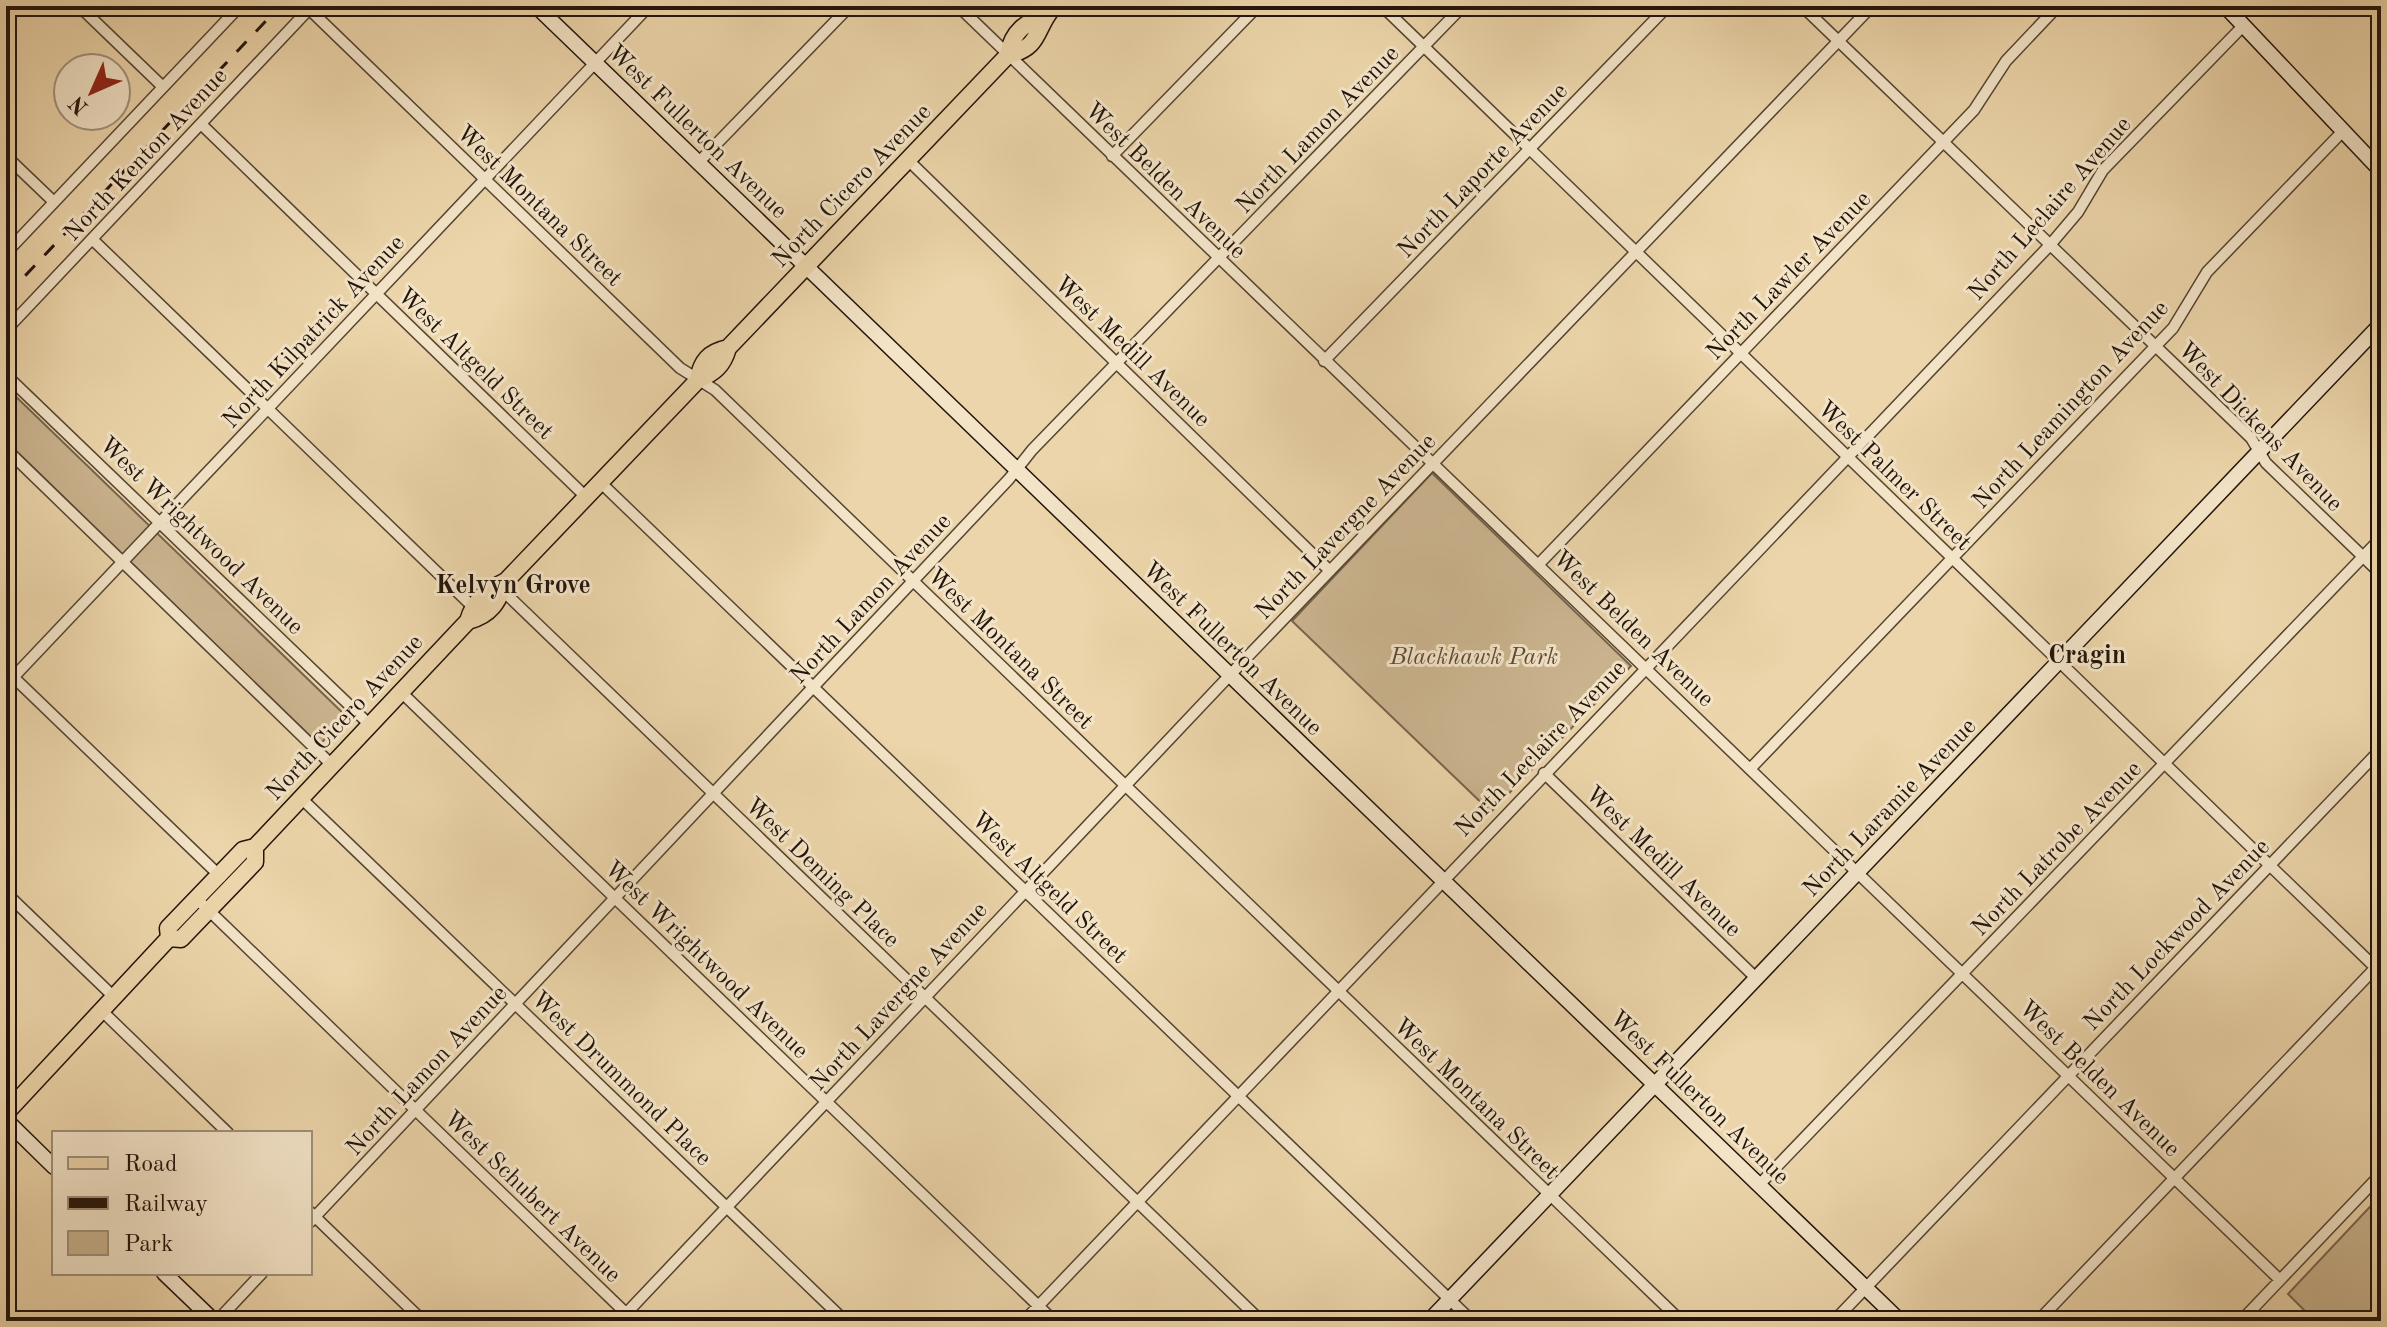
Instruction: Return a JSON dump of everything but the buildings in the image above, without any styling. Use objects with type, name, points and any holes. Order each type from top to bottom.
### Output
[{"type":"main road","name":"West Fullerton Avenue","points":[[536,6],[1900,1321]]},
{"type":"main road","points":[[2225,6],[2381,171]]},
{"type":"main road","points":[[2238,6],[2244,25]]},
{"type":"main road","name":"North Cicero Avenue","points":[[6,1113],[169,938],[168,928],[203,905],[225,881],[243,850],[255,847],[401,692],[470,613],[484,617],[498,602],[502,585],[698,380],[700,366],[713,351],[728,348],[1008,55],[1011,38],[1029,21],[1052,10]]},
{"type":"main road","name":"North Laramie Avenue","points":[[1429,1321],[2381,324]]},
{"type":"main road","points":[[6,1120],[52,1165]]},
{"type":"main road","points":[[166,1275],[216,1321]]},
{"type":"street","points":[[79,6],[163,87]]},
{"type":"street","name":"North Kenton Avenue","points":[[6,253],[240,6]]},
{"type":"street","name":"North Kilpatrick Avenue","points":[[8,677],[122,562],[649,6]]},
{"type":"street","points":[[698,163],[850,6]]},
{"type":"street","name":"West Belden Avenue","points":[[958,6],[2280,1280]]},
{"type":"street","points":[[1112,156],[1258,6]]},
{"type":"street","name":"West Palmer Street","points":[[1382,6],[2379,967]]},
{"type":"street","name":"North Lamon Avenue","points":[[312,1217],[1116,363],[1463,6]]},
{"type":"street","name":"North Laporte Avenue","points":[[1324,361],[1668,6]]},
{"type":"street","name":"West Dickens Avenue","points":[[1802,6],[2155,346],[2260,451],[2266,463],[2381,574]]},
{"type":"street","name":"North Lavergne Avenue","points":[[626,1318],[1230,675],[1872,6]]},
{"type":"street","name":"North Lawler Avenue","points":[[1539,564],[1974,110],[2006,61],[2058,6]]},
{"type":"street","name":"North Kenton Avenue","points":[[6,330],[311,7]]},
{"type":"street","name":"West Montana Street","points":[[311,7],[680,368],[715,390],[1681,1321]]},
{"type":"street","name":"North Leclaire Avenue","points":[[1024,1321],[1442,879],[2050,245],[2078,212],[2103,170],[2244,25]]},
{"type":"street","name":"West Altgeld Street","points":[[201,124],[586,497]]},
{"type":"street","name":"North Leamington Avenue","points":[[1751,768],[2155,346],[2184,314],[2207,272],[2343,131]]},
{"type":"street","points":[[6,156],[54,202]]},
{"type":"street","name":"West Medill Avenue","points":[[908,160],[1330,571]]},
{"type":"street","points":[[92,239],[268,408],[470,613]]},
{"type":"street","name":"West Wrightwood Avenue","points":[[6,375],[370,725]]},
{"type":"street","points":[[6,449],[332,765]]},
{"type":"street","name":"West Altgeld Street","points":[[600,482],[1472,1321]]},
{"type":"street","name":"North Latrobe Avenue","points":[[1759,1185],[2381,538]]},
{"type":"street","name":"West Deming Place","points":[[502,585],[713,794],[1261,1321]]},
{"type":"street","points":[[8,677],[225,881]]},
{"type":"street","name":"West Wrightwood Avenue","points":[[401,692],[1054,1321]]},
{"type":"street","name":"North Lockwood Avenue","points":[[1834,1321],[2381,749]]},
{"type":"street","name":"West Medill Avenue","points":[[1544,773],[1756,978]]},
{"type":"street","name":"West Drummond Place","points":[[301,798],[845,1321]]},
{"type":"street","points":[[6,893],[114,997]]},
{"type":"street","name":"West Schubert Avenue","points":[[203,905],[626,1318]]},
{"type":"street","points":[[2038,1321],[2379,967]]},
{"type":"street","points":[[101,1010],[226,1131]]},
{"type":"street","points":[[2241,1321],[2381,1174]]},
{"type":"street","points":[[312,1217],[423,1321]]},
{"type":"street","points":[[216,1321],[260,1275]]},
{"type":"green space","points":[[6,387],[347,717],[319,745],[6,441]]},
{"type":"green space","name":"Blackhawk Park","points":[[1432,473],[1631,666],[1491,812],[1292,621]]},
{"type":"green space","points":[[2381,1195],[2381,1321],[2315,1321],[2288,1294]]},
{"type":"railway","points":[[6,296],[280,6]]},
{"type":"district","name":"Kelvyn Grove","points":[[513,584]]},
{"type":"district","name":"Cragin","points":[[2087,654]]}]
